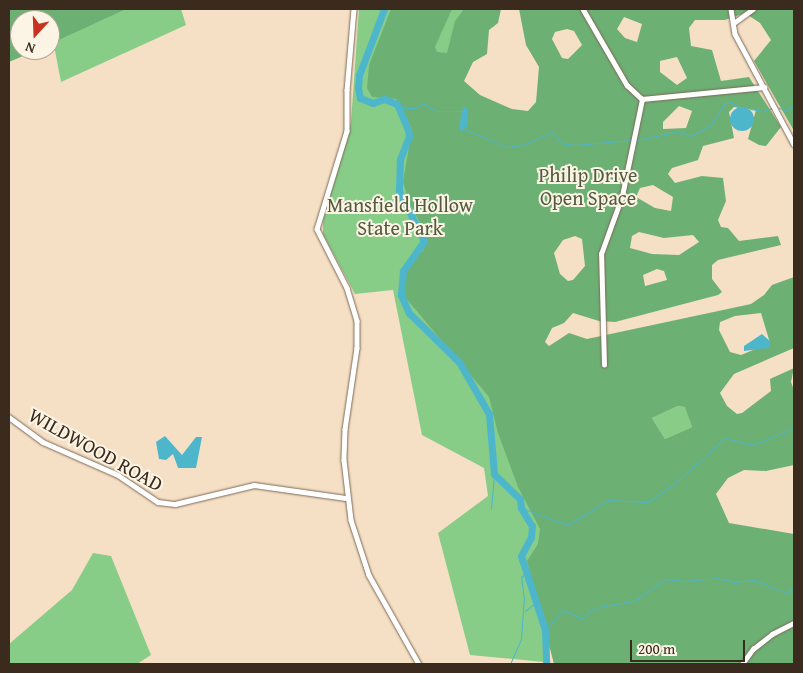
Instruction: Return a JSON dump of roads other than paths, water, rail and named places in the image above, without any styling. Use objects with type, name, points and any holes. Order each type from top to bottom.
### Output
[{"type":"street","points":[[354,9],[347,90],[347,131],[318,229],[347,288],[357,322],[357,354],[346,418],[347,498],[369,575],[419,664]]},
{"type":"street","points":[[582,9],[627,85],[642,99],[764,87]]},
{"type":"street","points":[[732,9],[735,34],[794,144]]},
{"type":"street","points":[[734,22],[753,9]]},
{"type":"street","points":[[604,365],[601,254],[622,196],[642,99]]},
{"type":"street","name":"WILDWOOD ROAD","points":[[9,417],[43,442],[118,475],[158,502],[175,504],[254,485],[347,498]]},
{"type":"street","points":[[742,664],[753,649],[772,634],[794,623]]},
{"type":"water","points":[[467,107],[468,125],[461,132],[459,126],[463,108]]},
{"type":"water","points":[[742,107],[751,110],[754,119],[751,128],[742,131],[733,128],[730,119],[733,110]]},
{"type":"water","points":[[762,334],[771,342],[768,348],[744,351],[744,346]]},
{"type":"water","points":[[165,436],[182,455],[196,437],[202,437],[196,468],[178,468],[173,454],[166,460],[159,459],[156,442]]},
{"type":"waterway","points":[[384,9],[359,75],[358,88],[360,98],[373,103],[384,99],[397,104],[408,130],[409,136],[400,160],[399,191],[424,241],[403,271],[401,295],[409,313],[459,362],[489,414],[494,474],[520,499],[521,508],[532,526],[531,537],[521,556],[545,630],[546,664]]},
{"type":"waterway","points":[[637,140],[680,131],[690,136],[711,125],[724,104],[731,102],[739,108]]},
{"type":"waterway","points":[[397,104],[404,108],[415,108],[423,104],[436,111],[463,111]]},
{"type":"waterway","points":[[779,108],[786,110],[794,105]]},
{"type":"waterway","points":[[750,109],[763,111],[772,108]]},
{"type":"waterway","points":[[464,129],[507,147],[522,145],[552,132],[561,143],[575,145],[631,140]]},
{"type":"waterway","points":[[521,508],[568,525],[608,500],[647,502],[674,484],[725,438],[753,445],[794,428]]},
{"type":"waterway","points":[[491,509],[494,474]]},
{"type":"waterway","points":[[510,664],[521,639],[524,600],[521,577],[525,574]]},
{"type":"waterway","points":[[545,630],[563,610],[583,619],[589,611],[599,607],[634,601],[665,579],[684,581],[717,578],[734,582],[754,580],[786,593],[794,588]]},
{"type":"waterway","points":[[525,611],[536,602]]},
{"type":"park label","name":"Philip Drive Open Space","points":[[588,186]]},
{"type":"park label","name":"Mansfield Hollow State Park","points":[[400,216]]}]
